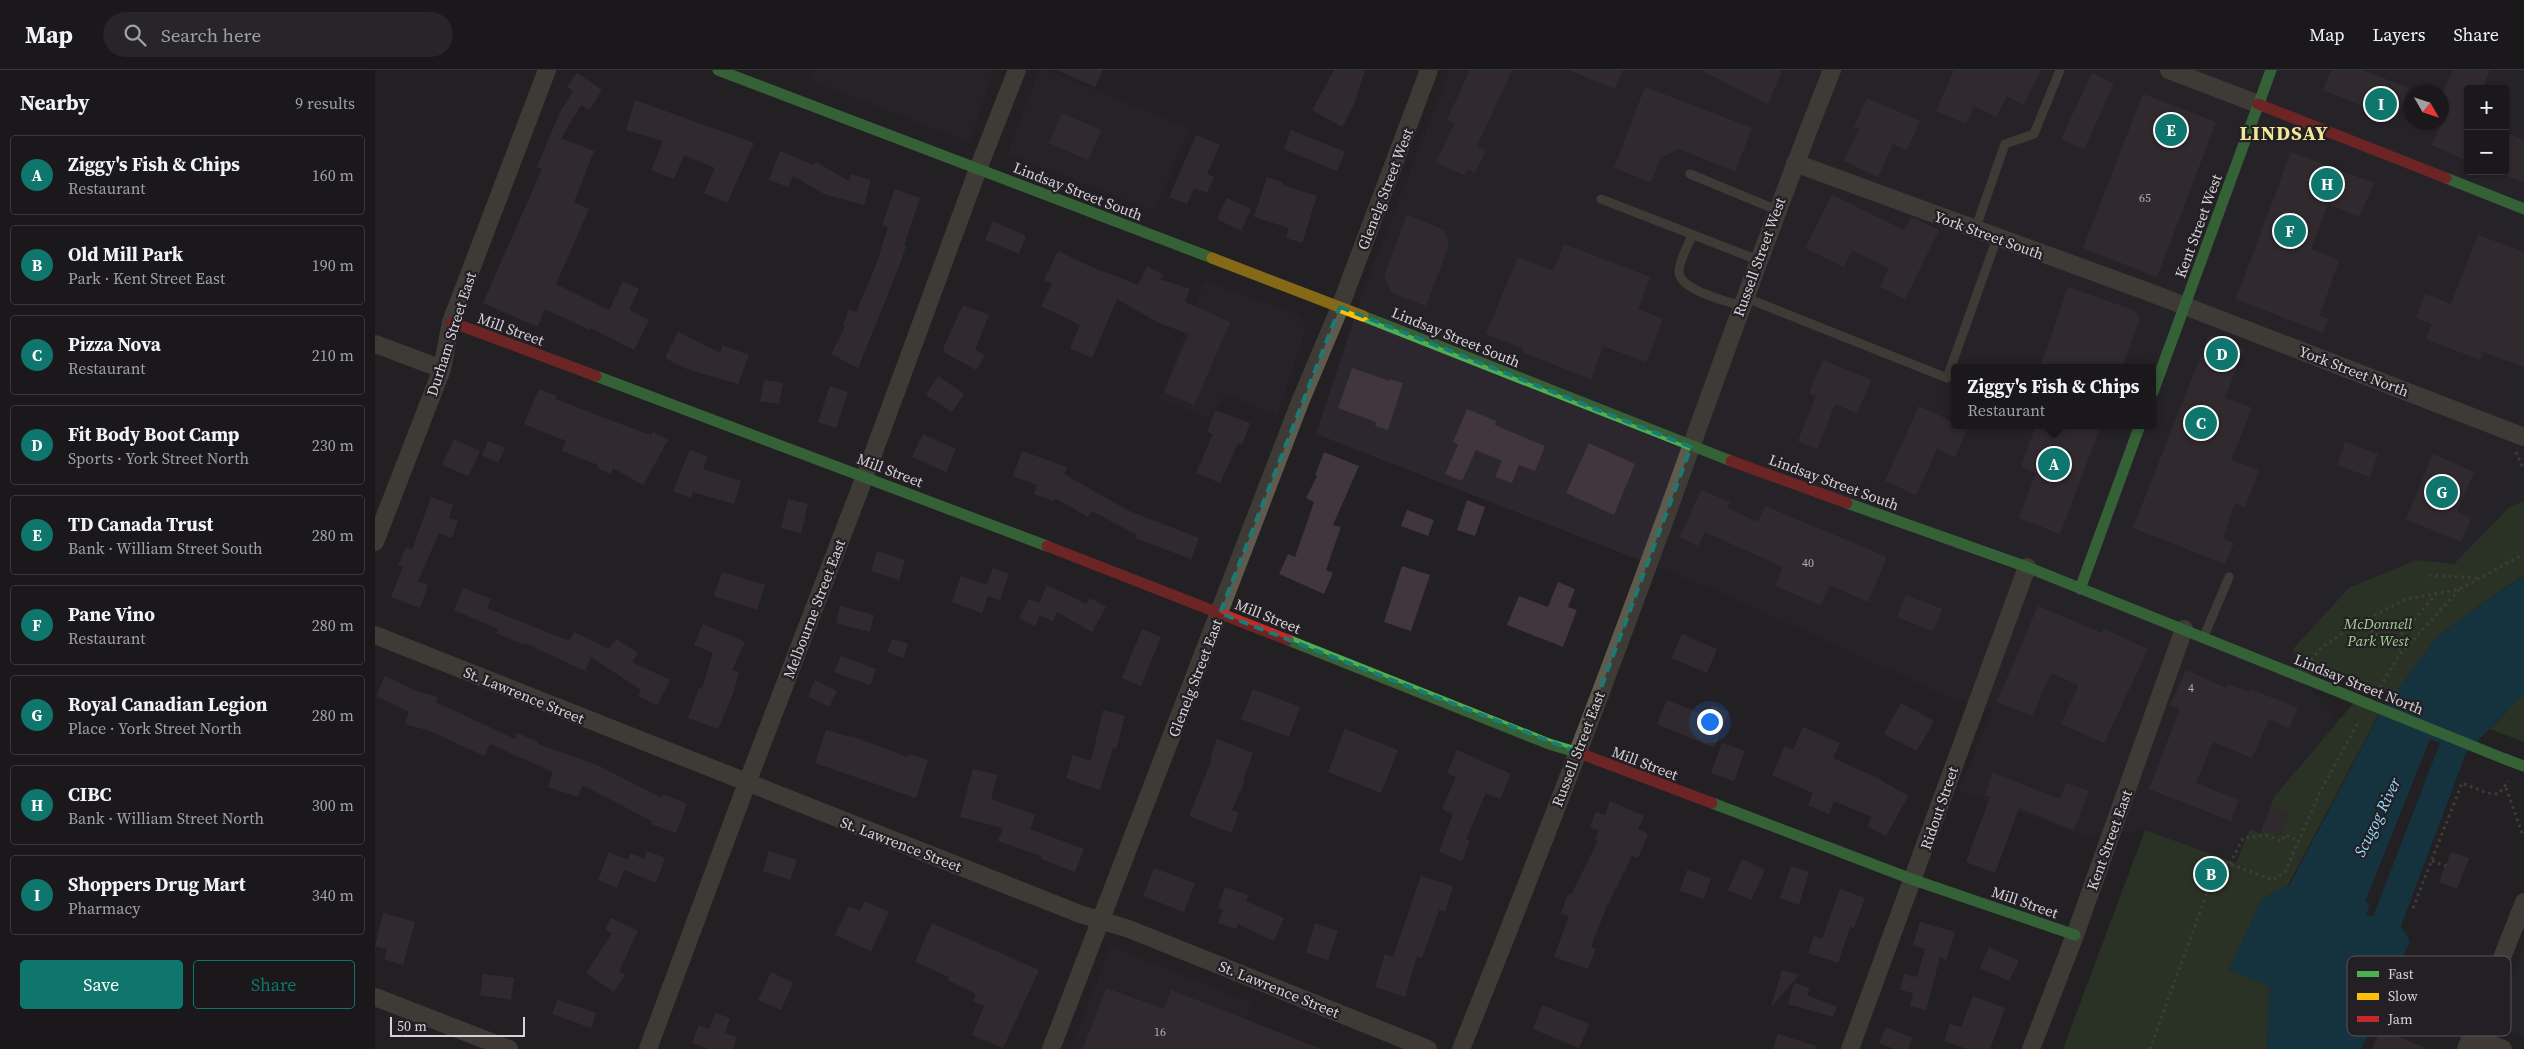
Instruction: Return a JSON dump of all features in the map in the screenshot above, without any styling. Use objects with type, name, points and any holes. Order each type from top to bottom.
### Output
[{"type":"main road","name":"Lindsay Street South","points":[[718,70],[1340,307],[1691,447],[2027,567],[2184,629]]},
{"type":"main road","name":"Kent Street West","points":[[2156,384],[2271,70]]},
{"type":"main road","points":[[2258,104],[2524,209]]},
{"type":"main road","name":"Mill Street","points":[[451,322],[865,476],[1220,613],[1549,744],[1577,752],[1914,880],[2075,935]]},
{"type":"main road","points":[[2080,589],[2140,429]]},
{"type":"main road","name":"Lindsay Street North","points":[[2184,629],[2521,765]]},
{"type":"street","name":"Durham Street East","points":[[375,542],[442,369],[451,322],[547,70]]},
{"type":"street","name":"Melbourne Street East","points":[[648,1049],[747,783],[865,476],[978,169],[1017,70]]},
{"type":"street","name":"Glenelg Street West","points":[[1340,307],[1429,70]]},
{"type":"street","name":"Russell Street West","points":[[1691,447],[1742,301],[1831,70]]},
{"type":"street","points":[[2169,70],[2258,104]]},
{"type":"street","name":"York Street South","points":[[1795,163],[2185,305]]},
{"type":"street","name":"York Street North","points":[[2185,305],[2524,437]]},
{"type":"street","name":"Glenelg Street East","points":[[1051,1049],[1102,921],[1300,402],[1340,307]]},
{"type":"street","points":[[375,344],[442,369]]},
{"type":"street","name":"Russell Street East","points":[[1461,1049],[1524,892],[1691,447]]},
{"type":"street","name":"Ridout Street","points":[[1850,1049],[1914,880],[1984,680],[2027,567]]},
{"type":"street","name":"Kent Street East","points":[[2031,1049],[2075,935],[2184,629]]},
{"type":"street","name":"St. Lawrence Street","points":[[375,635],[1080,914],[1129,929],[1428,1049]]},
{"type":"street","points":[[2503,956],[2524,902]]},
{"type":"street","points":[[375,997],[509,1049]]},
{"type":"street","points":[[2468,1043],[2503,1049]]},
{"type":"lane","points":[[1975,230],[2005,144],[2034,134],[2060,70]]},
{"type":"lane","points":[[1690,174],[1777,210]]},
{"type":"lane","points":[[1601,200],[1758,260]]},
{"type":"lane","points":[[1692,235],[1679,273],[1682,282],[1690,287],[1742,301],[1947,378],[1951,367]]},
{"type":"lane","points":[[1952,364],[1997,238]]},
{"type":"lane","points":[[2204,636],[2229,577]]},
{"type":"path","points":[[2376,693],[2403,650],[2460,589],[2524,554]]},
{"type":"path","points":[[2429,575],[2479,578]]},
{"type":"path","points":[[2298,676],[2321,648],[2358,623],[2407,599],[2460,589]]},
{"type":"path","points":[[2393,644],[2436,594]]},
{"type":"path","points":[[2348,617],[2403,650]]},
{"type":"path","points":[[2150,1049],[2219,860],[2273,880],[2285,872],[2320,792],[2362,717]]},
{"type":"path","points":[[2413,908],[2462,783],[2497,794],[2505,787],[2521,765]]},
{"type":"path","points":[[2505,787],[2522,833]]},
{"type":"path","points":[[2230,864],[2243,838],[2266,835],[2282,841],[2285,834],[2299,840]]},
{"type":"path","points":[[2432,860],[2446,866]]},
{"type":"highlighted area","points":[[1340,307],[1691,447],[1577,752],[1220,613]]},
{"type":"shaded area","points":[[814,70],[993,70],[969,142],[810,80]]},
{"type":"shaded area","points":[[1039,70],[1045,70],[1189,128],[1154,211],[1008,154]]},
{"type":"shaded area","points":[[1450,70],[2524,70],[2524,501],[2508,507],[2454,564],[2416,560],[2298,676],[2339,720],[2274,797],[2261,834],[2250,830],[2236,863],[2145,830],[2087,837],[1959,791],[1993,708],[1953,699],[1711,588],[1316,434],[1362,295]]},
{"type":"shaded area","points":[[1205,281],[1298,315],[1306,328],[1277,415],[1225,394],[1208,418],[1160,399]]},
{"type":"shaded area","points":[[2524,945],[2524,1038],[2511,1033],[2511,981]]},
{"type":"shaded area","points":[[1111,946],[1251,1003],[1233,1049],[1071,1049]]},
{"type":"green space","name":"McDonnell Park West","points":[[2524,501],[2524,575],[2438,636],[2394,695],[2338,671],[2298,676],[2293,649],[2349,588],[2416,560],[2454,564],[2509,507]]},
{"type":"green space","points":[[2524,693],[2524,742],[2490,729]]},
{"type":"green space","points":[[2356,700],[2381,710],[2288,885],[2262,899],[2229,970],[2270,986],[2267,1049],[2063,1049],[2145,830],[2236,863],[2250,829],[2261,834],[2274,797]]},
{"type":"water","name":"Scugog River","points":[[2524,576],[2524,693],[2466,753],[2401,926],[2410,941],[2403,956],[2347,956],[2347,1036],[2367,1036],[2361,1049],[2267,1049],[2270,986],[2229,970],[2262,899],[2290,884],[2379,715],[2438,636],[2488,599]],"holes":[[[2430,739],[2440,743],[2373,917],[2366,915],[2370,904],[2365,902]]]},
{"type":"building","points":[[1057,70],[1103,70],[1095,87]]},
{"type":"building","points":[[1334,70],[1365,70],[1353,107],[1342,127],[1312,110]]},
{"type":"building","points":[[1470,70],[1512,70],[1477,146],[1486,150],[1475,173],[1467,169],[1464,175],[1436,162],[1455,123],[1447,120]]},
{"type":"building","points":[[1569,70],[1623,70],[1615,89]]},
{"type":"building","points":[[1701,70],[1782,70],[1768,104]]},
{"type":"building","points":[[1954,70],[2041,70],[2023,105],[2007,96],[1996,117],[1974,106],[1966,124],[1936,111]]},
{"type":"building","points":[[2331,70],[2362,70],[2404,86],[2404,100],[2396,119],[2323,90]]},
{"type":"building","points":[[2453,70],[2490,70],[2484,85],[2464,85],[2464,159],[2432,145],[2439,130],[2449,130],[2449,85],[2446,85]]},
{"type":"building","points":[[577,73],[602,90],[589,110],[581,105],[561,138],[594,151],[574,202],[589,209],[556,284],[609,310],[623,281],[639,289],[629,310],[649,320],[634,350],[591,328],[590,330],[545,309],[538,327],[483,303],[542,169],[537,167],[560,112],[573,91],[567,87]]},
{"type":"building","points":[[2092,73],[2114,84],[2084,149],[2061,139]]},
{"type":"building","points":[[1645,87],[1752,128],[1735,171],[1679,149],[1661,158],[1651,182],[1614,168]]},
{"type":"building","points":[[2143,94],[2216,122],[2157,277],[2083,248]]},
{"type":"building","points":[[1867,98],[1920,121],[1907,150],[1893,144],[1878,177],[1844,161],[1859,129],[1854,127]]},
{"type":"building","points":[[635,100],[754,143],[727,203],[704,193],[715,168],[684,155],[674,179],[651,170],[663,141],[626,130]]},
{"type":"building","points":[[1062,113],[1101,130],[1088,160],[1049,143]]},
{"type":"building","points":[[1291,130],[1345,152],[1337,171],[1284,149]]},
{"type":"building","points":[[2509,134],[2524,140],[2524,182],[2505,175],[2509,175]]},
{"type":"building","points":[[1196,135],[1220,145],[1207,174],[1214,177],[1207,193],[1194,188],[1187,204],[1169,197]]},
{"type":"building","points":[[780,151],[814,165],[816,162],[849,181],[851,174],[871,180],[864,205],[824,194],[793,176],[788,187],[769,180]]},
{"type":"building","points":[[2291,152],[2374,183],[2359,217],[2328,204],[2311,249],[2339,260],[2320,315],[2328,319],[2323,333],[2236,299]]},
{"type":"building","points":[[1267,177],[1283,182],[1282,185],[1317,196],[1302,243],[1286,238],[1289,228],[1254,217]]},
{"type":"building","points":[[895,189],[920,198],[904,245],[906,246],[900,264],[858,368],[831,354],[845,327],[843,326],[849,309],[856,312],[876,265],[888,227],[882,225]]},
{"type":"building","points":[[1832,195],[1904,230],[1911,217],[1939,230],[1905,299],[1880,287],[1889,268],[1852,250],[1844,267],[1805,248]]},
{"type":"building","points":[[1227,198],[1251,209],[1241,231],[1217,219]]},
{"type":"building","points":[[1407,215],[1444,230],[1449,245],[1426,306],[1392,293],[1384,277]]},
{"type":"building","points":[[993,221],[1026,236],[1019,254],[985,240]]},
{"type":"building","points":[[2478,235],[2524,252],[2524,367],[2483,352],[2480,360],[2426,339],[2432,324],[2416,318],[2425,294],[2451,304]]},
{"type":"building","points":[[1564,244],[1650,277],[1638,309],[1663,319],[1646,362],[1603,346],[1591,379],[1522,352],[1524,349],[1486,334],[1518,257],[1553,271]]},
{"type":"building","points":[[1058,251],[1102,272],[1138,285],[1147,266],[1163,275],[1160,279],[1190,289],[1185,302],[1230,322],[1194,405],[1164,392],[1189,334],[1159,323],[1117,299],[1092,358],[1070,348],[1080,325],[1041,306],[1052,284],[1044,280]]},
{"type":"building","points":[[2068,287],[2133,310],[2138,315],[2139,321],[2123,364],[2041,364]]},
{"type":"building","points":[[963,305],[989,315],[975,350],[985,355],[976,370],[944,352],[944,346]]},
{"type":"building","points":[[678,332],[720,353],[722,345],[749,355],[738,384],[687,369],[665,358]]},
{"type":"building","points":[[2209,335],[2244,348],[2225,398],[2252,408],[2231,460],[2259,470],[2245,507],[2235,503],[2223,539],[2234,543],[2225,564],[2133,528]]},
{"type":"building","points":[[1823,360],[1871,380],[1857,413],[1835,404],[1817,449],[1798,441],[1816,396],[1809,393]]},
{"type":"building","points":[[1352,368],[1390,381],[1390,379],[1403,383],[1388,430],[1375,426],[1376,422],[1338,408]]},
{"type":"building","points":[[938,376],[964,394],[952,412],[926,395]]},
{"type":"building","points":[[764,380],[783,383],[779,404],[760,401]]},
{"type":"building","points":[[830,386],[848,392],[836,428],[818,422]]},
{"type":"building","points":[[539,389],[557,396],[556,399],[651,435],[653,432],[668,440],[643,485],[613,468],[611,474],[597,468],[598,465],[562,451],[566,441],[524,424]]},
{"type":"building","points":[[1919,406],[1951,421],[1951,429],[1968,429],[1955,457],[1937,449],[1916,495],[1885,481]]},
{"type":"building","points":[[1467,409],[1496,421],[1495,425],[1545,446],[1535,471],[1519,465],[1512,483],[1495,477],[1502,461],[1476,450],[1462,481],[1445,474],[1458,445],[1453,442]]},
{"type":"building","points":[[1215,410],[1250,423],[1242,445],[1238,443],[1220,483],[1196,473],[1213,434],[1207,432]]},
{"type":"building","points":[[2035,429],[2099,429],[2060,534],[2019,518],[2036,473],[2021,467]]},
{"type":"building","points":[[923,434],[956,449],[946,472],[912,457]]},
{"type":"building","points":[[454,439],[480,451],[468,476],[442,465]]},
{"type":"building","points":[[488,441],[505,448],[498,463],[482,455]]},
{"type":"building","points":[[2345,442],[2378,454],[2370,477],[2337,465]]},
{"type":"building","points":[[1589,443],[1635,464],[1614,515],[1566,493]]},
{"type":"building","points":[[690,450],[708,457],[703,469],[741,481],[734,504],[693,492],[691,498],[673,491]]},
{"type":"building","points":[[1022,451],[1067,467],[1064,474],[1129,511],[1199,538],[1191,559],[1135,538],[1137,535],[1092,511],[1088,517],[1055,498],[1054,501],[1034,494],[1037,485],[1013,476]]},
{"type":"building","points":[[1324,452],[1359,466],[1333,525],[1341,527],[1326,570],[1333,573],[1324,594],[1279,574],[1288,554],[1295,557],[1314,502],[1306,498],[1317,476],[1315,475]]},
{"type":"building","points":[[2433,454],[2474,472],[2457,512],[2471,518],[2461,542],[2406,519]]},
{"type":"building","points":[[1701,490],[1730,502],[1727,508],[1758,522],[1765,506],[1887,557],[1868,602],[1830,585],[1821,605],[1775,586],[1783,567],[1705,532],[1698,546],[1680,537]]},
{"type":"building","points":[[431,497],[453,505],[449,518],[458,521],[452,538],[439,533],[418,581],[428,585],[420,608],[391,597],[403,567],[398,565],[406,547],[412,550]]},
{"type":"building","points":[[788,499],[808,504],[801,533],[781,528]]},
{"type":"building","points":[[1467,500],[1485,507],[1475,536],[1457,530]]},
{"type":"building","points":[[1407,510],[1434,520],[1428,536],[1401,526]]},
{"type":"building","points":[[877,551],[905,560],[899,580],[871,571]]},
{"type":"building","points":[[1402,566],[1430,575],[1411,631],[1384,622]]},
{"type":"building","points":[[993,568],[1009,574],[1000,600],[988,596],[982,613],[952,602],[961,576],[987,585]]},
{"type":"building","points":[[722,572],[765,585],[757,610],[714,596]]},
{"type":"building","points":[[1558,582],[1575,589],[1568,607],[1577,610],[1563,647],[1507,625],[1519,596],[1548,607]]},
{"type":"building","points":[[1047,585],[1086,604],[1090,598],[1106,607],[1092,632],[1057,612],[1053,621],[1040,615],[1035,626],[1019,618],[1029,599],[1039,603]]},
{"type":"building","points":[[463,588],[491,599],[487,608],[569,641],[574,632],[609,649],[616,639],[638,653],[632,662],[670,680],[657,705],[638,696],[641,690],[591,657],[585,671],[525,643],[524,645],[496,633],[498,629],[454,610]]},
{"type":"building","points":[[1906,595],[1942,609],[1933,631],[1897,617]]},
{"type":"building","points":[[840,606],[874,615],[870,632],[836,623]]},
{"type":"building","points":[[2038,606],[2102,633],[2104,629],[2148,649],[2104,743],[2061,724],[2079,685],[2051,673],[2032,716],[1997,702]]},
{"type":"building","points":[[703,624],[745,642],[732,670],[739,672],[733,694],[718,729],[688,718],[699,688],[702,689],[713,653],[694,645]]},
{"type":"building","points":[[1142,629],[1161,637],[1141,686],[1122,678]]},
{"type":"building","points":[[1682,634],[1717,649],[1707,673],[1671,658]]},
{"type":"building","points":[[892,639],[908,644],[903,658],[887,652]]},
{"type":"building","points":[[841,656],[876,669],[870,685],[834,672]]},
{"type":"building","points":[[2186,670],[2226,688],[2228,684],[2249,692],[2250,689],[2298,708],[2289,728],[2269,719],[2252,758],[2213,742],[2196,783],[2239,800],[2231,821],[2149,789],[2180,709],[2170,705]]},
{"type":"building","points":[[385,676],[416,691],[438,697],[436,702],[515,739],[517,733],[538,742],[538,744],[597,765],[662,798],[663,794],[687,804],[676,833],[651,824],[652,821],[582,785],[578,797],[548,787],[553,772],[490,744],[484,756],[430,731],[405,724],[409,712],[376,696]]},
{"type":"building","points":[[815,680],[837,691],[829,707],[808,696]]},
{"type":"building","points":[[1253,689],[1300,707],[1289,737],[1241,719]]},
{"type":"building","points":[[1667,700],[1707,716],[1712,705],[1729,712],[1714,748],[1657,724]]},
{"type":"building","points":[[1901,703],[1934,721],[1917,751],[1884,734]]},
{"type":"building","points":[[1103,710],[1125,716],[1116,749],[1113,748],[1100,790],[1066,778],[1073,755],[1091,761]]},
{"type":"building","points":[[1803,727],[1840,743],[1833,758],[1877,778],[1908,796],[1886,836],[1867,826],[1872,817],[1834,801],[1829,814],[1808,805],[1813,793],[1772,775],[1785,746],[1793,750]]},
{"type":"building","points":[[1345,729],[1398,750],[1381,793],[1328,772]]},
{"type":"building","points":[[826,730],[851,736],[908,757],[909,754],[928,760],[916,798],[815,763]]},
{"type":"building","points":[[1217,739],[1253,753],[1243,780],[1245,781],[1232,810],[1239,813],[1231,833],[1189,816],[1212,759],[1210,759]]},
{"type":"building","points":[[1722,743],[1745,751],[1734,781],[1711,773]]},
{"type":"building","points":[[1457,750],[1511,774],[1500,799],[1486,793],[1466,839],[1470,840],[1462,861],[1439,852],[1453,814],[1442,809],[1456,777],[1447,773]]},
{"type":"building","points":[[973,769],[997,775],[991,799],[1035,815],[1030,829],[1084,849],[1075,872],[1041,859],[1041,856],[998,841],[1003,828],[960,817]]},
{"type":"building","points":[[1993,773],[2060,799],[2066,783],[2089,791],[2074,830],[2019,808],[1995,873],[1966,862],[1990,797],[1985,795]]},
{"type":"building","points":[[1610,801],[1644,816],[1638,829],[1648,834],[1638,858],[1632,856],[1606,908],[1591,947],[1596,948],[1588,969],[1554,957],[1569,916],[1561,913],[1568,894],[1571,895],[1598,841],[1595,840],[1599,830],[1590,827],[1596,812],[1605,815]]},
{"type":"building","points":[[2272,806],[2289,813],[2280,836],[2262,828]]},
{"type":"building","points":[[647,851],[665,858],[656,883],[624,870],[617,888],[598,880],[609,852],[628,860],[630,853],[644,859]]},
{"type":"building","points":[[769,851],[797,860],[790,880],[763,871]]},
{"type":"building","points":[[2451,852],[2469,858],[2457,889],[2439,882]]},
{"type":"building","points":[[1742,859],[1765,870],[1751,900],[1728,890]]},
{"type":"building","points":[[1791,866],[1809,872],[1799,905],[1780,898]]},
{"type":"building","points":[[1154,868],[1195,883],[1184,912],[1143,896]]},
{"type":"building","points":[[1687,870],[1711,878],[1704,899],[1680,891]]},
{"type":"building","points":[[1421,876],[1453,886],[1445,912],[1439,910],[1422,958],[1417,956],[1405,997],[1375,987],[1385,954],[1393,957]]},
{"type":"building","points":[[1225,887],[1248,895],[1246,901],[1284,918],[1274,941],[1238,924],[1236,929],[1218,923],[1223,910],[1218,908]]},
{"type":"building","points":[[1840,889],[1865,898],[1854,928],[1850,927],[1838,963],[1808,953],[1814,936],[1822,939]]},
{"type":"building","points":[[865,901],[889,912],[871,951],[835,935],[849,906],[860,911]]},
{"type":"building","points":[[383,913],[415,922],[403,965],[384,959],[387,949],[375,946]]},
{"type":"building","points":[[611,918],[638,931],[619,971],[625,975],[614,992],[586,973],[612,933],[605,930]]},
{"type":"building","points":[[1920,922],[1955,932],[1946,960],[1940,957],[1926,1010],[1910,1006],[1913,993],[1900,990],[1904,974],[1917,977],[1925,949],[1913,945]]},
{"type":"building","points":[[932,923],[1039,970],[1003,1048],[972,1035],[984,1006],[973,1001],[976,994],[948,980],[949,977],[915,962]]},
{"type":"building","points":[[1315,923],[1338,931],[1328,960],[1306,953]]},
{"type":"building","points":[[1989,947],[2019,961],[2009,981],[1980,968]]},
{"type":"building","points":[[1782,970],[1799,975],[1771,1007]]},
{"type":"building","points":[[771,972],[793,983],[781,1010],[758,1000]]},
{"type":"building","points":[[483,974],[514,978],[511,1000],[480,995]]},
{"type":"building","points":[[1794,983],[1810,988],[1807,995],[1837,1007],[1833,1017],[1788,1004]]},
{"type":"building","points":[[1106,988],[1164,1009],[1171,990],[1321,1049],[1083,1049]]},
{"type":"building","points":[[1973,996],[2005,1008],[1990,1049],[1967,1049],[1944,1041],[1950,1024],[1961,1027]]},
{"type":"building","points":[[558,1000],[596,1013],[591,1028],[552,1014]]},
{"type":"building","points":[[1542,1005],[1589,1024],[1579,1048],[1533,1029]]},
{"type":"building","points":[[715,1013],[730,1018],[725,1033],[737,1037],[733,1049],[709,1049],[692,1043],[699,1025],[709,1029]]},
{"type":"building","points":[[1886,1027],[1913,1038],[1908,1049],[1894,1049],[1879,1043]]},
{"type":"building","points":[[1778,1034],[1816,1046],[1815,1049],[1773,1049]]},
{"type":"building","points":[[2378,1036],[2397,1036],[2427,1049],[2372,1049]]},
{"type":"traffic: fast","points":[[718,70],[1212,258]]},
{"type":"traffic: fast","points":[[2156,384],[2271,70]]},
{"type":"traffic: fast","points":[[2446,178],[2524,209]]},
{"type":"traffic: fast","points":[[1363,316],[1731,461]]},
{"type":"traffic: fast","points":[[596,376],[1047,546]]},
{"type":"traffic: fast","points":[[2080,589],[2139,429]]},
{"type":"traffic: fast","points":[[1847,503],[2027,567],[2344,694]]},
{"type":"traffic: fast","points":[[1288,640],[1549,744],[1579,753]]},
{"type":"traffic: fast","points":[[2344,694],[2505,759]]},
{"type":"traffic: fast","points":[[2505,759],[2524,766]]},
{"type":"traffic: fast","points":[[1712,803],[1914,880],[2075,935]]},
{"type":"traffic: slow","points":[[1212,258],[1363,316]]},
{"type":"traffic: jam","points":[[2258,104],[2446,178]]},
{"type":"traffic: jam","points":[[451,322],[596,376]]},
{"type":"traffic: jam","points":[[1731,461],[1847,503]]},
{"type":"traffic: jam","points":[[1047,546],[1288,640]]},
{"type":"traffic: jam","points":[[1579,753],[1712,803]]},
{"type":"place","name":"Shoppers Drug Mart","points":[[2381,104]]},
{"type":"place","name":"TD Canada Trust","points":[[2171,130]]},
{"type":"place","name":"CIBC","points":[[2327,184]]},
{"type":"place","name":"Pane Vino","points":[[2290,231]]},
{"type":"place","name":"Fit Body Boot Camp","points":[[2222,354]]},
{"type":"place","name":"Pizza Nova","points":[[2201,423]]},
{"type":"place","name":"Ziggy's Fish & Chips","points":[[2054,464]]},
{"type":"place","name":"Royal Canadian Legion","points":[[2442,492]]},
{"type":"place","name":"Old Mill Park","points":[[2211,874]]},
{"type":"district","name":"LINDSAY","points":[[2284,133]]}]
